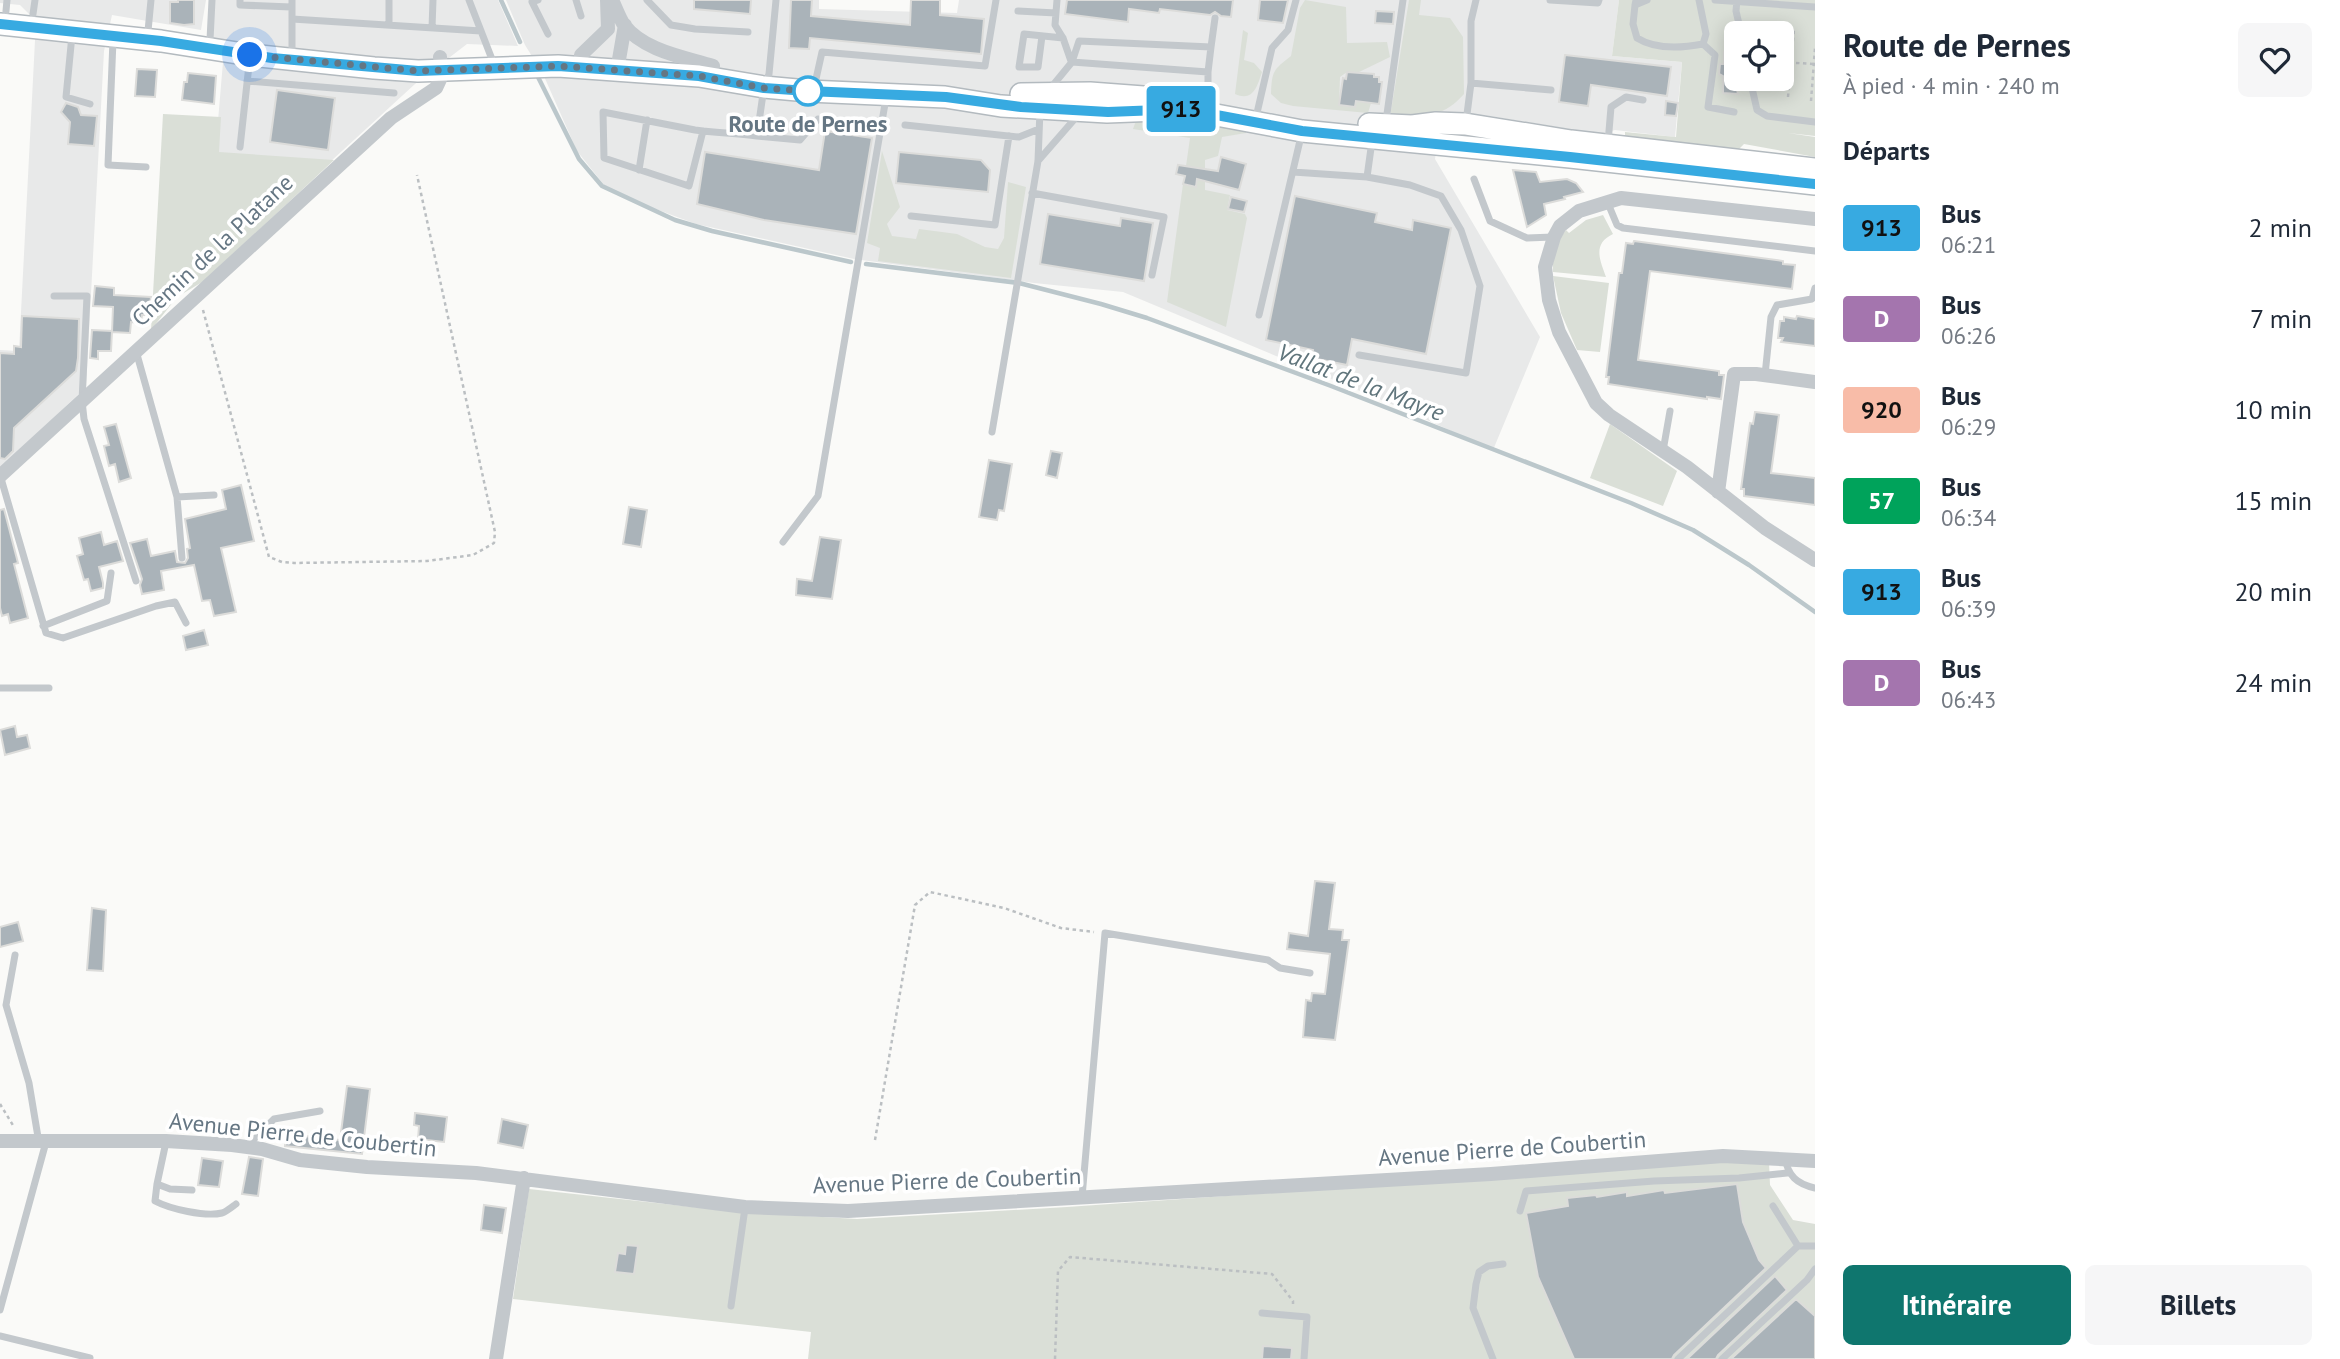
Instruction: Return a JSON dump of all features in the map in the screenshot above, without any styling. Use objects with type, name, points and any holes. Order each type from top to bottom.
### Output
[{"type":"main road","points":[[3,11],[34,7],[148,31],[292,51],[441,64],[581,55],[620,70]]},
{"type":"main road","points":[[3,11],[72,32],[161,41],[250,55],[418,71],[441,64]]},
{"type":"main road","points":[[493,61],[620,70],[706,71],[766,81],[887,94],[946,97],[1041,111],[1184,109],[1302,131],[1379,132],[1465,124],[1607,153],[1815,184]]},
{"type":"main road","points":[[766,81],[816,79],[1041,111],[1090,93],[1132,95],[1208,104],[1462,147],[1607,153],[1815,169]]},
{"type":"street","points":[[610,0],[625,25],[651,46],[706,71]]},
{"type":"street","points":[[610,0],[608,29],[620,70]]},
{"type":"street","points":[[620,70],[625,25]]},
{"type":"street","points":[[581,55],[608,29]]},
{"type":"street","name":"Chemin de la Platane","points":[[0,476],[391,118],[436,88],[440,82],[441,64]]},
{"type":"street","points":[[1815,219],[1633,198],[1607,201],[1579,211],[1560,226],[1545,267],[1549,300],[1559,332],[1596,403],[1609,415],[1687,467],[1765,528],[1815,560]]},
{"type":"street","points":[[1718,492],[1734,374],[1815,382]]},
{"type":"street","name":"Avenue Pierre de Coubertin","points":[[0,1141],[166,1141],[246,1147],[300,1160],[524,1178],[746,1207],[848,1211],[1491,1174],[1723,1156],[1786,1165],[1815,1161]]},
{"type":"street","points":[[496,1359],[524,1178]]},
{"type":"lane","points":[[148,31],[151,0]]},
{"type":"lane","points":[[210,40],[212,0]]},
{"type":"lane","points":[[240,0],[240,5],[292,4],[292,51]]},
{"type":"lane","points":[[389,0],[389,25]]},
{"type":"lane","points":[[432,28],[433,0]]},
{"type":"lane","points":[[469,0],[493,61]]},
{"type":"lane","points":[[537,0],[532,2],[548,34]]},
{"type":"lane","points":[[576,0],[581,16]]},
{"type":"lane","points":[[647,0],[671,25],[748,32]]},
{"type":"lane","points":[[757,136],[776,0]]},
{"type":"lane","points":[[816,79],[822,52],[985,66],[996,0]]},
{"type":"lane","points":[[1057,0],[1055,26],[1063,38],[1072,62]]},
{"type":"lane","points":[[1257,113],[1272,48],[1288,30],[1296,0]]},
{"type":"lane","points":[[1367,177],[1379,132],[1403,0]]},
{"type":"lane","points":[[1462,147],[1471,83],[1471,21],[1476,0]]},
{"type":"lane","points":[[1550,0],[1598,3],[1599,0]]},
{"type":"lane","points":[[1647,0],[1636,2],[1633,24],[1637,38],[1647,44],[1684,48],[1703,44]]},
{"type":"lane","points":[[1699,0],[1706,34],[1703,44]]},
{"type":"lane","points":[[1715,0],[1815,7]]},
{"type":"lane","points":[[1737,1],[1740,21]]},
{"type":"lane","points":[[1018,11],[1056,13]]},
{"type":"lane","points":[[1208,104],[1208,72],[1215,18]]},
{"type":"lane","points":[[292,19],[481,31]]},
{"type":"lane","points":[[72,32],[66,97],[90,104]]},
{"type":"lane","points":[[1042,36],[1038,67],[1019,66],[1024,34],[1063,38]]},
{"type":"lane","points":[[113,37],[108,165],[146,167]]},
{"type":"lane","points":[[905,125],[1020,137],[1041,111],[1072,62],[1079,41],[1211,47]]},
{"type":"lane","points":[[1703,44],[1715,55],[1708,107],[1734,112]]},
{"type":"lane","points":[[240,147],[250,55]]},
{"type":"lane","points":[[1072,62],[1208,72]]},
{"type":"lane","points":[[327,88],[328,63]]},
{"type":"lane","points":[[674,83],[693,82],[706,71]]},
{"type":"lane","points":[[247,81],[394,93]]},
{"type":"lane","points":[[1471,83],[1552,90]]},
{"type":"lane","points":[[1752,91],[1756,110],[1767,116],[1815,121]]},
{"type":"lane","points":[[783,542],[818,496],[887,94]]},
{"type":"lane","points":[[1607,153],[1611,107],[1626,97],[1643,100]]},
{"type":"lane","points":[[992,432],[1038,161],[1041,111]]},
{"type":"lane","points":[[1038,161],[1081,111]]},
{"type":"lane","points":[[703,131],[689,186],[604,158],[604,112],[703,131],[800,140],[818,119],[847,122]]},
{"type":"lane","points":[[639,170],[647,120]]},
{"type":"lane","points":[[1259,315],[1302,131]]},
{"type":"lane","points":[[911,216],[995,225],[1009,136]]},
{"type":"lane","points":[[1293,172],[1367,177],[1410,185],[1441,196],[1461,229],[1480,286],[1466,373],[1360,355]]},
{"type":"lane","points":[[1474,179],[1490,221],[1527,238],[1554,237]]},
{"type":"lane","points":[[1032,193],[1164,217],[1152,275]]},
{"type":"lane","points":[[1607,201],[1617,225],[1623,228],[1815,251]]},
{"type":"lane","points":[[1765,375],[1771,317],[1777,304],[1812,299],[1815,288]]},
{"type":"lane","points":[[54,296],[87,296],[82,401],[84,419],[136,581]]},
{"type":"lane","points":[[136,351],[177,496],[182,558]]},
{"type":"lane","points":[[1663,452],[1670,411]]},
{"type":"lane","points":[[0,476],[46,633],[63,638],[175,602],[186,623]]},
{"type":"lane","points":[[177,496],[214,495]]},
{"type":"lane","points":[[43,626],[107,601],[111,573]]},
{"type":"lane","points":[[0,688],[49,688]]},
{"type":"lane","points":[[1082,1198],[1105,933],[1268,960],[1280,968],[1310,973]]},
{"type":"lane","points":[[0,1310],[46,1142],[38,1137],[29,1083],[6,1005],[15,955]]},
{"type":"lane","points":[[246,1147],[274,1119],[320,1111]]},
{"type":"lane","points":[[166,1141],[155,1201],[180,1211],[221,1213],[236,1204]]},
{"type":"lane","points":[[1520,1211],[1526,1191],[1654,1181],[1739,1178],[1786,1165],[1794,1180],[1815,1188]]},
{"type":"lane","points":[[157,1184],[170,1189],[192,1191]]},
{"type":"lane","points":[[1773,1206],[1798,1246]]},
{"type":"lane","points":[[731,1306],[746,1207]]},
{"type":"lane","points":[[1678,1359],[1798,1246],[1815,1246]]},
{"type":"lane","points":[[1493,1359],[1474,1308],[1476,1284],[1479,1272],[1488,1266],[1503,1264]]},
{"type":"lane","points":[[1722,1359],[1807,1280],[1815,1269]]},
{"type":"lane","points":[[1262,1313],[1307,1317],[1304,1359]]},
{"type":"lane","points":[[0,1336],[90,1359]]},
{"type":"path","points":[[1811,101],[1815,48]]},
{"type":"path","points":[[1794,63],[1814,64]]},
{"type":"path","points":[[1788,97],[1789,91]]},
{"type":"path","points":[[197,294],[269,557],[294,563],[426,561],[473,555],[494,543],[495,532],[417,175]]},
{"type":"path","points":[[875,1140],[915,905],[930,892],[1004,908],[1061,928],[1105,933]]},
{"type":"path","points":[[0,1104],[23,1142]]},
{"type":"path","points":[[1055,1359],[1058,1272],[1070,1257],[1272,1274],[1293,1301],[1291,1316]]},
{"type":"shaded area","points":[[0,0],[206,0],[201,30],[112,15],[104,51],[86,387],[0,469],[0,350],[19,351],[36,21],[20,5],[0,3]]},
{"type":"shaded area","points":[[214,0],[498,0],[518,46],[467,44],[415,84],[330,162],[215,156],[223,62],[211,31]]},
{"type":"shaded area","points":[[506,0],[819,0],[819,9],[957,13],[959,0],[1619,0],[1612,56],[1682,62],[1675,137],[1615,130],[1600,134],[1490,116],[1443,112],[1435,159],[1540,337],[1493,450],[1403,409],[1123,292],[854,259],[696,224],[634,201],[604,185],[577,151]]},
{"type":"shaded area","points":[[1305,0],[1346,7],[1347,43],[1387,42],[1390,57],[1357,73],[1347,72],[1340,77],[1339,105],[1356,101],[1371,103],[1368,113],[1293,106],[1281,103],[1271,94],[1275,72],[1291,56],[1300,8]]},
{"type":"shaded area","points":[[1409,0],[1421,0],[1419,15],[1450,18],[1463,37],[1464,94],[1448,108],[1430,115],[1390,117]]},
{"type":"shaded area","points":[[1619,0],[1815,0],[1815,136],[1788,133],[1815,137],[1815,157],[1744,144],[1739,149],[1625,136],[1625,132],[1676,137],[1682,62],[1612,56]]},
{"type":"shaded area","points":[[1243,30],[1248,33],[1244,60],[1254,63],[1262,72],[1256,88],[1246,96],[1235,94]]},
{"type":"shaded area","points":[[163,114],[221,117],[219,152],[334,160],[204,281],[177,297],[151,330]]},
{"type":"shaded area","points":[[1137,118],[1246,125],[1246,133],[1222,137],[1218,156],[1205,160],[1205,190],[1230,195],[1227,210],[1245,214],[1247,218],[1226,327],[1167,302],[1183,184],[1196,187],[1199,169],[1186,166],[1190,138],[1133,129]]},
{"type":"shaded area","points":[[882,151],[900,207],[887,224],[892,236],[916,239],[919,229],[957,234],[985,247],[998,249],[1004,238],[1008,182],[1026,187],[1011,278],[878,261],[880,248],[867,243]]},
{"type":"shaded area","points":[[1603,215],[1613,234],[1602,243],[1599,253],[1606,277],[1553,272],[1556,249],[1566,230],[1569,233],[1586,220]]},
{"type":"shaded area","points":[[1553,276],[1609,283],[1600,352],[1577,350],[1561,313]]},
{"type":"shaded area","points":[[1610,424],[1677,471],[1663,506],[1590,478]]},
{"type":"shaded area","points":[[1719,1162],[1769,1162],[1770,1185],[1793,1220],[1815,1224],[1815,1359],[808,1359],[811,1332],[513,1299],[529,1189],[738,1212],[857,1219]]},
{"type":"building","points":[[194,0],[194,24],[170,23],[170,2]]},
{"type":"building","points":[[694,0],[751,0],[750,14],[694,9]]},
{"type":"building","points":[[791,0],[812,0],[811,16],[910,25],[911,0],[940,0],[940,15],[984,19],[981,54],[810,38],[809,49],[789,48]]},
{"type":"building","points":[[1067,0],[1233,0],[1231,17],[1215,12],[1210,15],[1160,9],[1159,13],[1129,9],[1128,22],[1065,14]]},
{"type":"building","points":[[1260,0],[1288,0],[1283,23],[1258,20]]},
{"type":"building","points":[[1376,11],[1394,12],[1393,24],[1375,23]]},
{"type":"building","points":[[1565,55],[1671,67],[1667,96],[1591,85],[1588,106],[1559,102]]},
{"type":"building","points":[[1720,64],[1724,64],[1724,91],[1737,91],[1738,94],[1723,93]]},
{"type":"building","points":[[137,69],[157,70],[155,97],[135,96]]},
{"type":"building","points":[[1347,72],[1374,74],[1374,77],[1379,77],[1379,82],[1382,82],[1379,104],[1356,101],[1355,107],[1339,105],[1343,78],[1346,79]]},
{"type":"building","points":[[188,73],[216,76],[214,104],[182,100]]},
{"type":"building","points":[[277,90],[335,98],[328,150],[270,142]]},
{"type":"building","points":[[1666,101],[1678,103],[1676,116],[1665,115]]},
{"type":"building","points":[[66,103],[78,107],[81,115],[97,116],[94,146],[68,144],[70,122],[61,112]]},
{"type":"building","points":[[825,131],[872,138],[856,234],[764,220],[697,204],[705,152],[819,170]]},
{"type":"building","points":[[899,152],[981,160],[990,170],[988,192],[896,183]]},
{"type":"building","points":[[1221,157],[1246,164],[1239,190],[1197,179],[1196,187],[1183,184],[1185,176],[1176,174],[1178,165],[1218,171]]},
{"type":"building","points":[[1513,170],[1536,172],[1540,182],[1567,179],[1576,183],[1583,192],[1544,204],[1546,215],[1527,227]]},
{"type":"building","points":[[1295,196],[1377,213],[1375,222],[1412,230],[1413,220],[1451,228],[1426,354],[1352,339],[1347,365],[1312,358],[1313,350],[1266,340]]},
{"type":"building","points":[[1231,197],[1247,201],[1244,212],[1228,209]]},
{"type":"building","points":[[1048,214],[1120,226],[1121,218],[1153,223],[1144,281],[1040,264]]},
{"type":"building","points":[[1634,241],[1783,261],[1783,264],[1795,265],[1792,289],[1650,271],[1638,360],[1719,371],[1719,375],[1724,375],[1721,399],[1608,384],[1609,377],[1606,377],[1619,273],[1622,273],[1626,243],[1633,244]]},
{"type":"building","points":[[95,286],[114,288],[114,295],[151,297],[149,315],[142,315],[141,323],[131,322],[130,333],[112,332],[113,307],[93,306]]},
{"type":"building","points":[[22,316],[79,319],[78,358],[76,371],[14,428],[13,451],[5,459],[0,458],[0,353],[14,354],[14,346],[21,347]]},
{"type":"building","points":[[1797,316],[1815,319],[1815,346],[1781,342],[1783,338],[1778,338],[1780,321],[1784,321],[1784,317],[1796,319]]},
{"type":"building","points":[[92,330],[112,331],[111,351],[98,351],[98,359],[90,358]]},
{"type":"building","points":[[1755,412],[1779,415],[1771,473],[1815,478],[1815,505],[1744,496],[1744,489],[1741,489],[1750,423],[1753,424]]},
{"type":"building","points":[[116,424],[131,478],[119,482],[115,464],[109,466],[104,446],[109,445],[104,427]]},
{"type":"building","points":[[1051,451],[1062,453],[1057,478],[1046,475]]},
{"type":"building","points":[[989,460],[1012,464],[1004,511],[999,510],[997,520],[979,517]]},
{"type":"building","points":[[241,485],[254,541],[221,548],[236,612],[214,616],[210,600],[202,601],[194,565],[161,571],[164,590],[142,594],[142,579],[130,543],[147,539],[151,556],[175,551],[177,562],[185,563],[188,558],[187,549],[190,548],[185,519],[226,509],[222,490]]},
{"type":"building","points":[[629,507],[647,510],[641,547],[623,544]]},
{"type":"building","points":[[4,509],[28,618],[10,623],[8,614],[2,616],[0,608],[0,510]]},
{"type":"building","points":[[101,532],[104,545],[117,541],[123,561],[99,567],[103,588],[91,591],[88,579],[84,580],[77,556],[83,554],[79,538]]},
{"type":"building","points":[[820,537],[841,540],[832,599],[796,595],[797,579],[812,581]]},
{"type":"building","points":[[204,630],[208,645],[186,650],[183,636]]},
{"type":"building","points":[[15,726],[17,737],[27,735],[30,748],[5,755],[0,730]]},
{"type":"building","points":[[1315,881],[1335,883],[1329,929],[1343,930],[1342,940],[1349,940],[1335,1040],[1303,1037],[1306,1000],[1311,1001],[1312,993],[1325,994],[1330,954],[1287,949],[1289,933],[1308,936]]},
{"type":"building","points":[[92,908],[106,910],[103,971],[87,970]]},
{"type":"building","points":[[18,922],[23,941],[0,947],[0,927]]},
{"type":"building","points":[[347,1086],[370,1089],[362,1154],[285,1146],[286,1134],[340,1140]]},
{"type":"building","points":[[415,1113],[447,1117],[444,1142],[418,1139],[419,1126],[414,1125]]},
{"type":"building","points":[[502,1119],[528,1125],[523,1148],[498,1143]]},
{"type":"building","points":[[249,1157],[263,1159],[258,1196],[242,1194]]},
{"type":"building","points":[[202,1158],[223,1161],[219,1187],[198,1185]]},
{"type":"building","points":[[1737,1184],[1743,1222],[1759,1260],[1766,1268],[1672,1359],[1574,1359],[1538,1277],[1526,1213],[1568,1206],[1567,1198],[1627,1192],[1627,1196],[1664,1190],[1665,1193]]},
{"type":"building","points":[[484,1205],[506,1208],[502,1233],[481,1230]]},
{"type":"building","points":[[626,1245],[638,1246],[634,1274],[615,1272],[618,1253],[625,1254]]},
{"type":"building","points":[[1775,1276],[1787,1290],[1716,1359],[1687,1359]]},
{"type":"building","points":[[1796,1299],[1815,1316],[1815,1359],[1731,1359]]},
{"type":"building","points":[[1263,1346],[1292,1348],[1291,1359],[1262,1359]]},
{"type":"waterway","name":"Vallat de la Mayre","points":[[501,0],[520,42]]},
{"type":"waterway","name":"Vallat de la Mayre","points":[[537,75],[579,159],[602,186],[675,220],[712,231],[851,262]]},
{"type":"waterway","name":"Vallat de la Mayre","points":[[866,264],[1019,283],[1147,318],[1331,386],[1631,503],[1693,530],[1749,565],[1815,612]]},
{"type":"bus line","name":"913","points":[[0,24],[161,41],[272,58],[418,71],[558,66],[699,76],[764,88],[946,97],[1001,106],[1108,112],[1184,109],[1302,131],[1815,184]]},
{"type":"place","name":"Route de Pernes","points":[[808,91]]},
{"type":"route","points":[[250,55],[418,71],[558,66],[699,76],[764,88],[808,91]]}]
